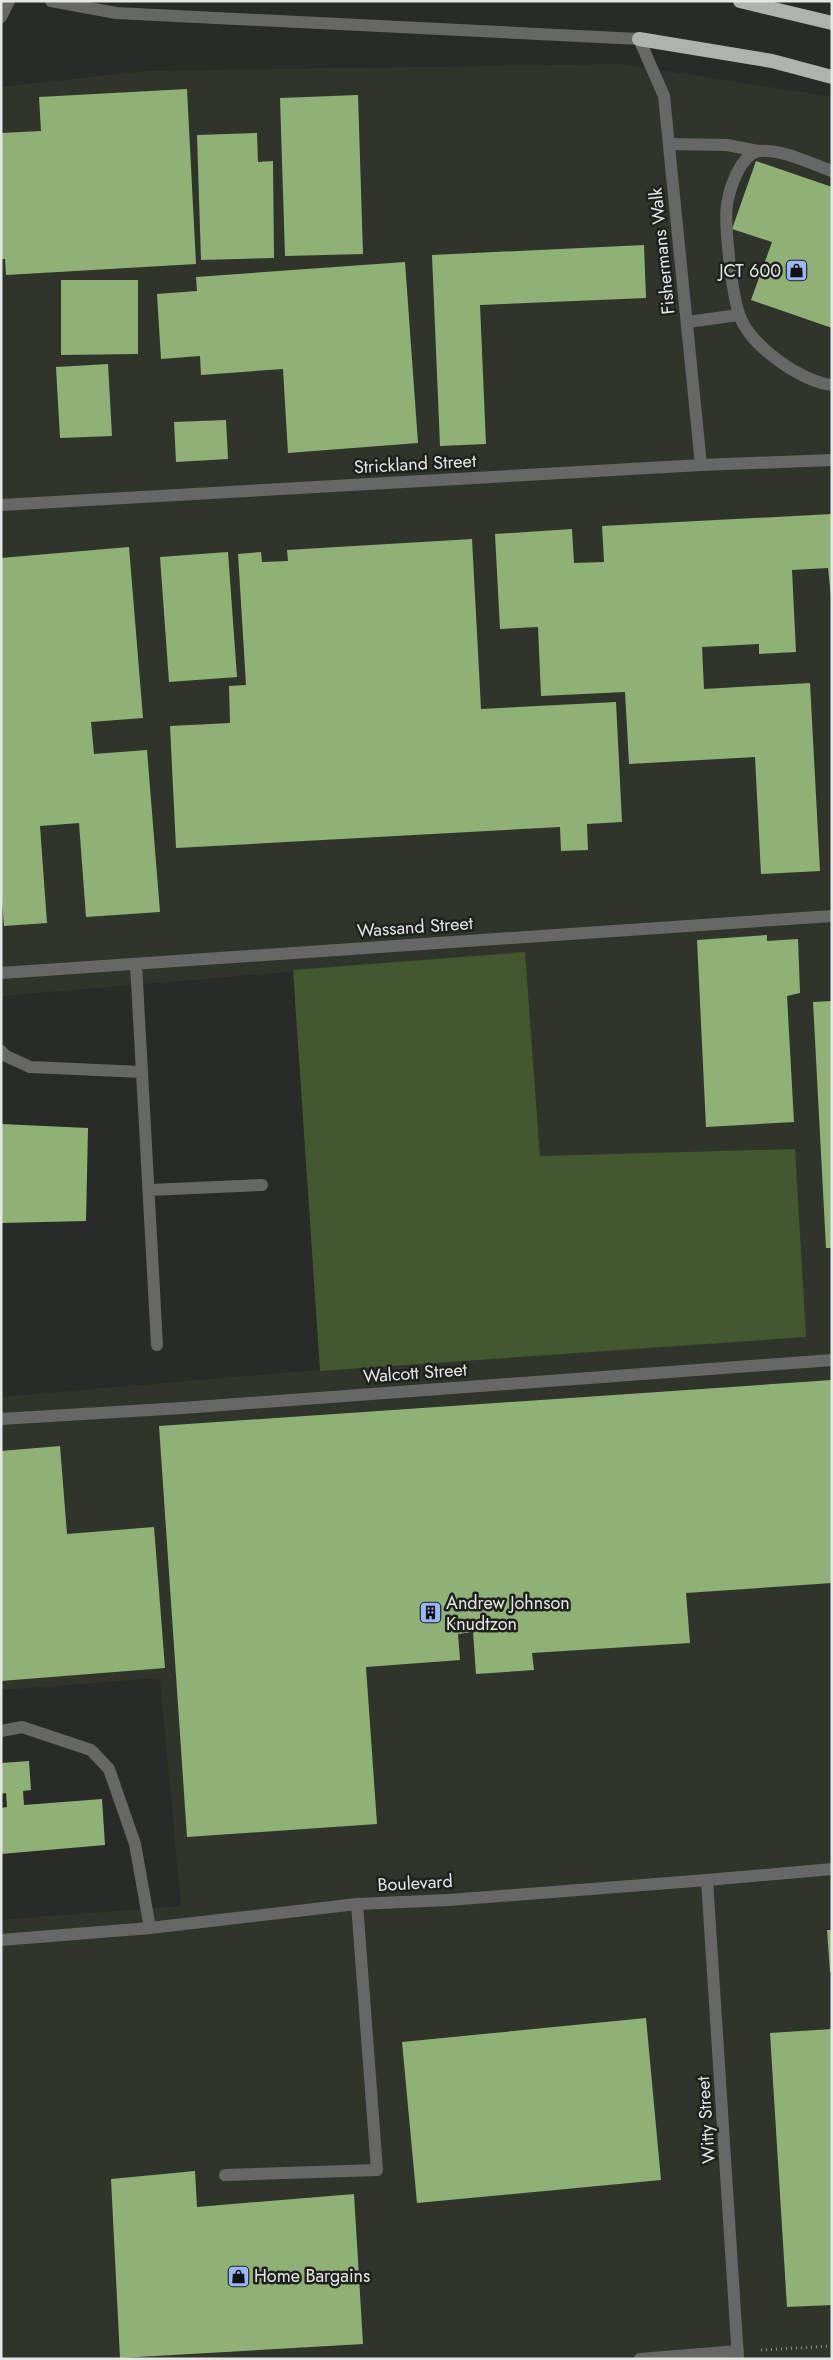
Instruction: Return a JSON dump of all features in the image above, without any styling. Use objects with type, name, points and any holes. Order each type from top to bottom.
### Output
[{"type":"highway","points":[[744,2],[832,23]]},
{"type":"highway","points":[[639,39],[772,61],[832,77]]},
{"type":"street","points":[[1,17],[8,1]]},
{"type":"street","points":[[51,1],[116,13],[639,39]]},
{"type":"street","name":"Fishermans Walk","points":[[639,39],[664,96],[700,465]]},
{"type":"street","points":[[669,144],[727,145],[758,152],[774,152],[832,170]]},
{"type":"street","points":[[758,152],[747,157],[736,176],[727,205],[727,235],[739,315],[752,335],[779,362],[798,375],[819,384],[832,386]]},
{"type":"street","points":[[687,322],[739,315]]},
{"type":"street","name":"Strickland Street","points":[[1,505],[700,465],[832,460]]},
{"type":"street","name":"Wassand Street","points":[[1,973],[832,916]]},
{"type":"street","points":[[136,964],[157,1345]]},
{"type":"street","points":[[1,1051],[6,1056],[30,1067],[142,1072]]},
{"type":"street","points":[[149,1190],[262,1185]]},
{"type":"street","name":"Walcott Street","points":[[1,1419],[192,1408],[832,1360]]},
{"type":"street","points":[[1,1731],[22,1727],[91,1750],[109,1769],[135,1844],[150,1928]]},
{"type":"street","name":"Boulevard","points":[[1,1940],[150,1928],[357,1904],[449,1900],[832,1869]]},
{"type":"street","name":"Witty Street","points":[[707,1880],[738,2355]]},
{"type":"street","points":[[225,2175],[377,2170],[357,1904]]},
{"type":"street","points":[[640,2359],[738,2355]]},
{"type":"path","points":[[738,2355],[832,2346]]},
{"type":"shaded area","points":[[622,64],[832,97],[832,2359],[1,2359],[1,1920],[181,1906],[160,1678],[1,1690],[1,1397],[531,1352],[795,1149],[540,1156],[525,952],[1,996],[1,87],[145,71]]},
{"type":"green space","points":[[525,952],[540,1156],[795,1149],[806,1337],[320,1371],[293,970]]},
{"type":"building","points":[[187,89],[196,264],[6,275],[5,259],[1,259],[1,133],[41,131],[39,97]]},
{"type":"building","points":[[358,95],[363,254],[285,256],[280,98]]},
{"type":"building","points":[[257,133],[258,162],[273,161],[274,258],[201,260],[197,135]]},
{"type":"building","name":"JCT 600","points":[[756,161],[832,187],[832,328],[751,300],[772,242],[732,229]]},
{"type":"building","points":[[644,245],[646,298],[480,305],[486,444],[440,446],[432,255]]},
{"type":"building","points":[[405,262],[418,443],[288,453],[283,369],[201,375],[200,356],[161,359],[157,294],[197,291],[196,277]]},
{"type":"building","points":[[61,280],[138,280],[138,354],[61,355]]},
{"type":"building","points":[[108,364],[112,436],[60,438],[56,367]]},
{"type":"building","points":[[226,420],[228,459],[176,462],[174,422]]},
{"type":"building","points":[[832,514],[832,606],[828,568],[792,570],[796,652],[759,654],[759,644],[702,647],[704,689],[810,683],[820,871],[761,874],[755,757],[629,764],[625,692],[541,696],[538,627],[500,629],[495,534],[572,529],[574,563],[604,562],[602,526]]},
{"type":"building","points":[[472,539],[481,709],[616,702],[622,822],[587,824],[588,850],[561,851],[560,827],[176,848],[170,726],[230,723],[229,686],[246,685],[238,554],[261,552],[262,562],[288,561],[287,550]]},
{"type":"building","points":[[129,547],[143,718],[91,722],[94,754],[147,750],[160,912],[86,917],[79,823],[40,826],[47,923],[4,926],[1,889],[1,558]]},
{"type":"building","points":[[228,552],[237,677],[169,682],[160,557]]},
{"type":"building","points":[[767,935],[767,941],[798,939],[800,993],[787,996],[794,1122],[706,1127],[697,940]]},
{"type":"building","points":[[832,1001],[832,1248],[826,1248],[813,1002]]},
{"type":"building","points":[[1,1124],[88,1128],[86,1221],[1,1223]]},
{"type":"building","name":"Andrew Johnson Knudtzon","points":[[832,1380],[832,1583],[686,1593],[690,1643],[532,1653],[534,1670],[476,1674],[473,1632],[458,1634],[460,1660],[366,1667],[377,1824],[187,1837],[159,1426]]},
{"type":"building","points":[[60,1446],[67,1534],[154,1527],[165,1668],[1,1681],[1,1451]]},
{"type":"building","points":[[29,1761],[31,1790],[23,1791],[24,1805],[102,1799],[105,1845],[1,1854],[1,1808],[7,1807],[6,1793],[1,1794],[1,1763]]},
{"type":"building","points":[[827,1930],[832,1930],[832,1972],[830,1972]]},
{"type":"building","points":[[646,2018],[661,2180],[417,2203],[402,2042]]},
{"type":"building","points":[[832,2029],[832,2305],[787,2307],[770,2033]]},
{"type":"building","name":"Home Bargains","points":[[195,2171],[197,2207],[354,2194],[363,2344],[120,2358],[111,2179]]},
{"type":"place","name":"JCT 600","points":[[797,271]]},
{"type":"place","name":"Andrew Johnson Knudtzon","points":[[430,1613]]},
{"type":"place","name":"Home Bargains","points":[[238,2276]]}]
